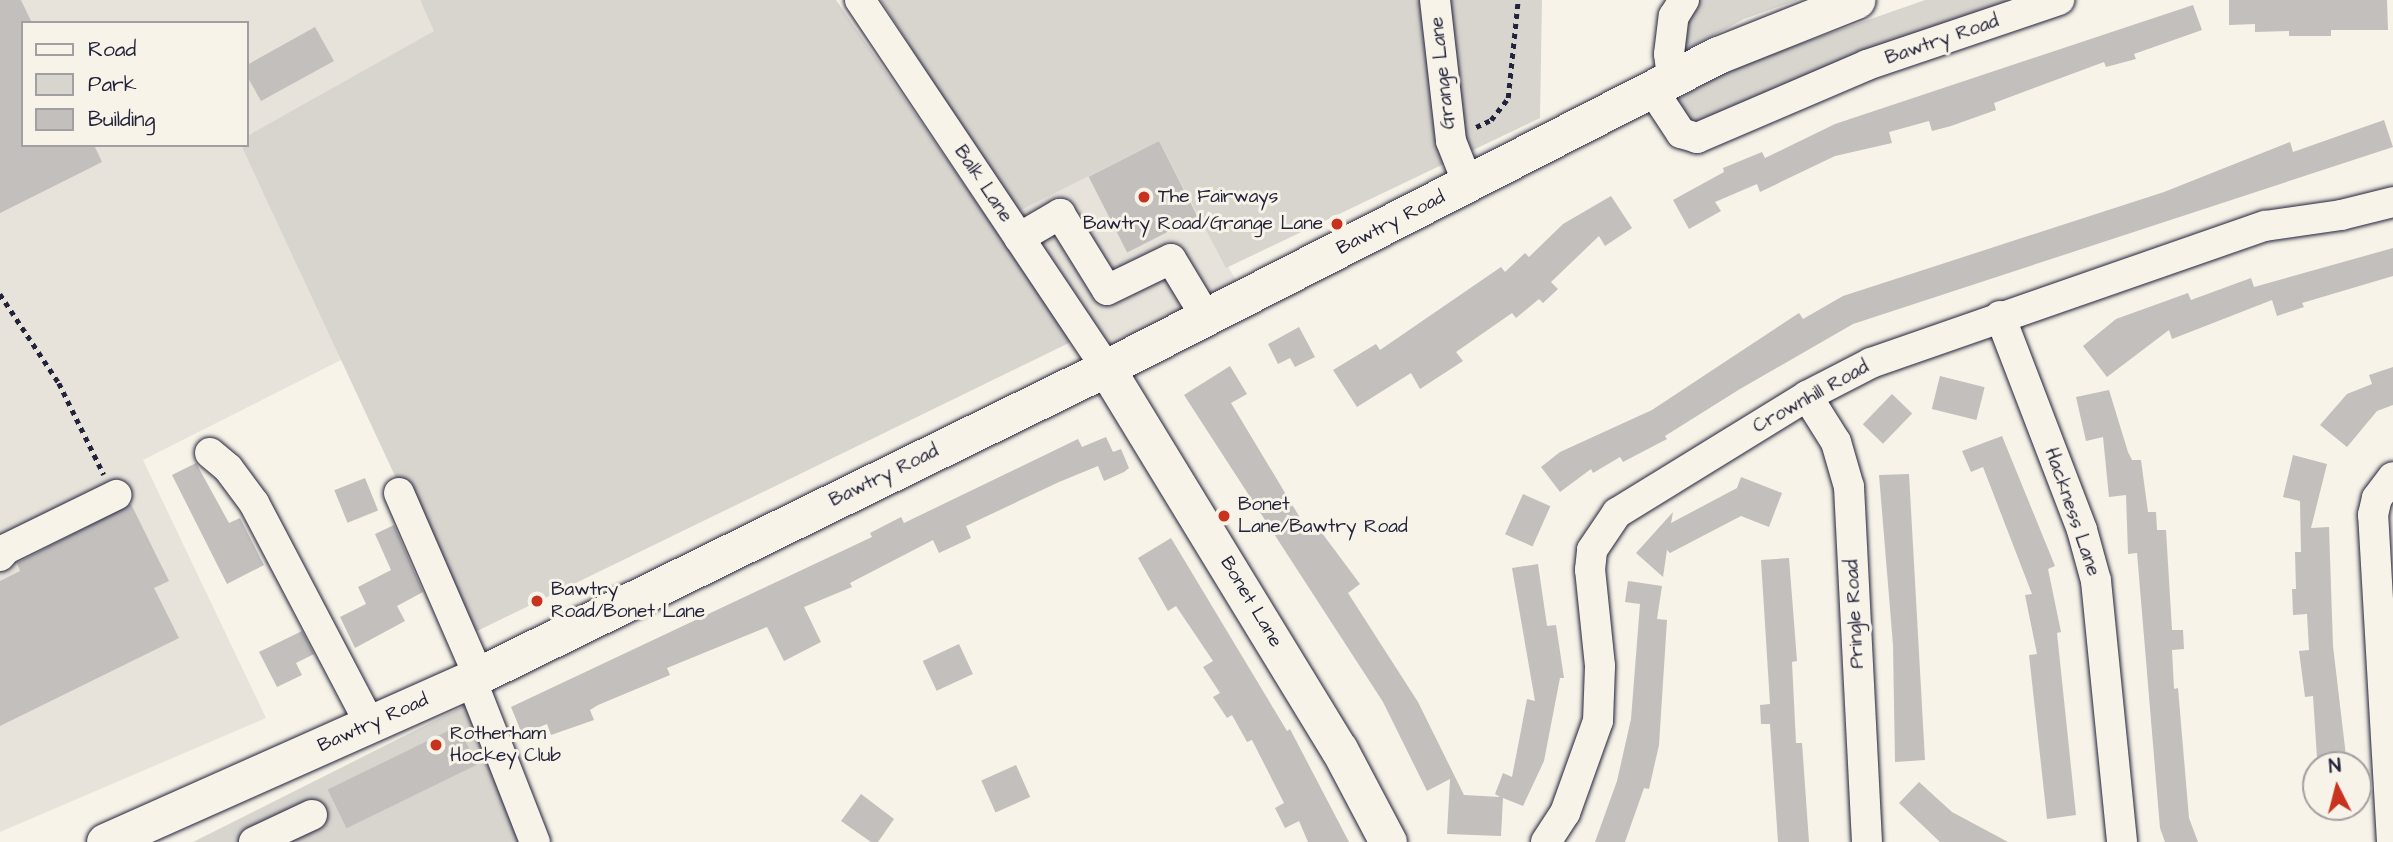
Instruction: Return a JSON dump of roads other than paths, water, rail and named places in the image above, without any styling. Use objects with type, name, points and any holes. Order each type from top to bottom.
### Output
[{"type":"main road","name":"Bawtry Road","points":[[105,842],[474,677],[1106,368],[1776,28],[1856,0]]},
{"type":"main road","name":"Bonet Lane","points":[[1106,368],[1339,749],[1388,842]]},
{"type":"street","name":"Balk Lane","points":[[860,0],[1106,368]]},
{"type":"street","name":"Grange Lane","points":[[1435,0],[1451,141],[1468,184]]},
{"type":"street","points":[[1662,84],[1674,16],[1684,0]]},
{"type":"street","name":"Bawtry Road","points":[[1662,84],[1681,134],[1697,138],[1867,65],[2059,0]]},
{"type":"street","name":"Crownhill Road","points":[[1546,842],[1565,813],[1598,721],[1600,666],[1590,570],[1592,550],[1617,513],[1807,396],[1871,363],[2265,226],[2340,215],[2393,202]]},
{"type":"street","points":[[1019,239],[1060,214],[1107,290],[1171,259],[1206,317]]},
{"type":"street","name":"Hackness Lane","points":[[2000,316],[2082,530],[2096,581],[2122,842]]},
{"type":"street","name":"Pringle Road","points":[[1807,396],[1836,442],[1849,487],[1867,842]]},
{"type":"street","points":[[210,453],[228,468],[254,503],[370,724]]},
{"type":"street","points":[[2392,842],[2373,515],[2377,498],[2393,477]]},
{"type":"street","points":[[399,493],[474,677],[535,842]]},
{"type":"street","points":[[0,556],[6,549],[116,495]]},
{"type":"street","points":[[254,842],[312,815]]},
{"type":"place","name":"The Fairways","points":[[1144,197]]},
{"type":"place","name":"Bawtry Road/Grange Lane","points":[[1337,224]]},
{"type":"place","name":"Bonet Lane/Bawtry Road","points":[[1224,516]]},
{"type":"place","name":"Bawtry Road/Bonet Lane","points":[[537,601]]},
{"type":"place","name":"Rotherham Hockey Club","points":[[436,745]]}]
